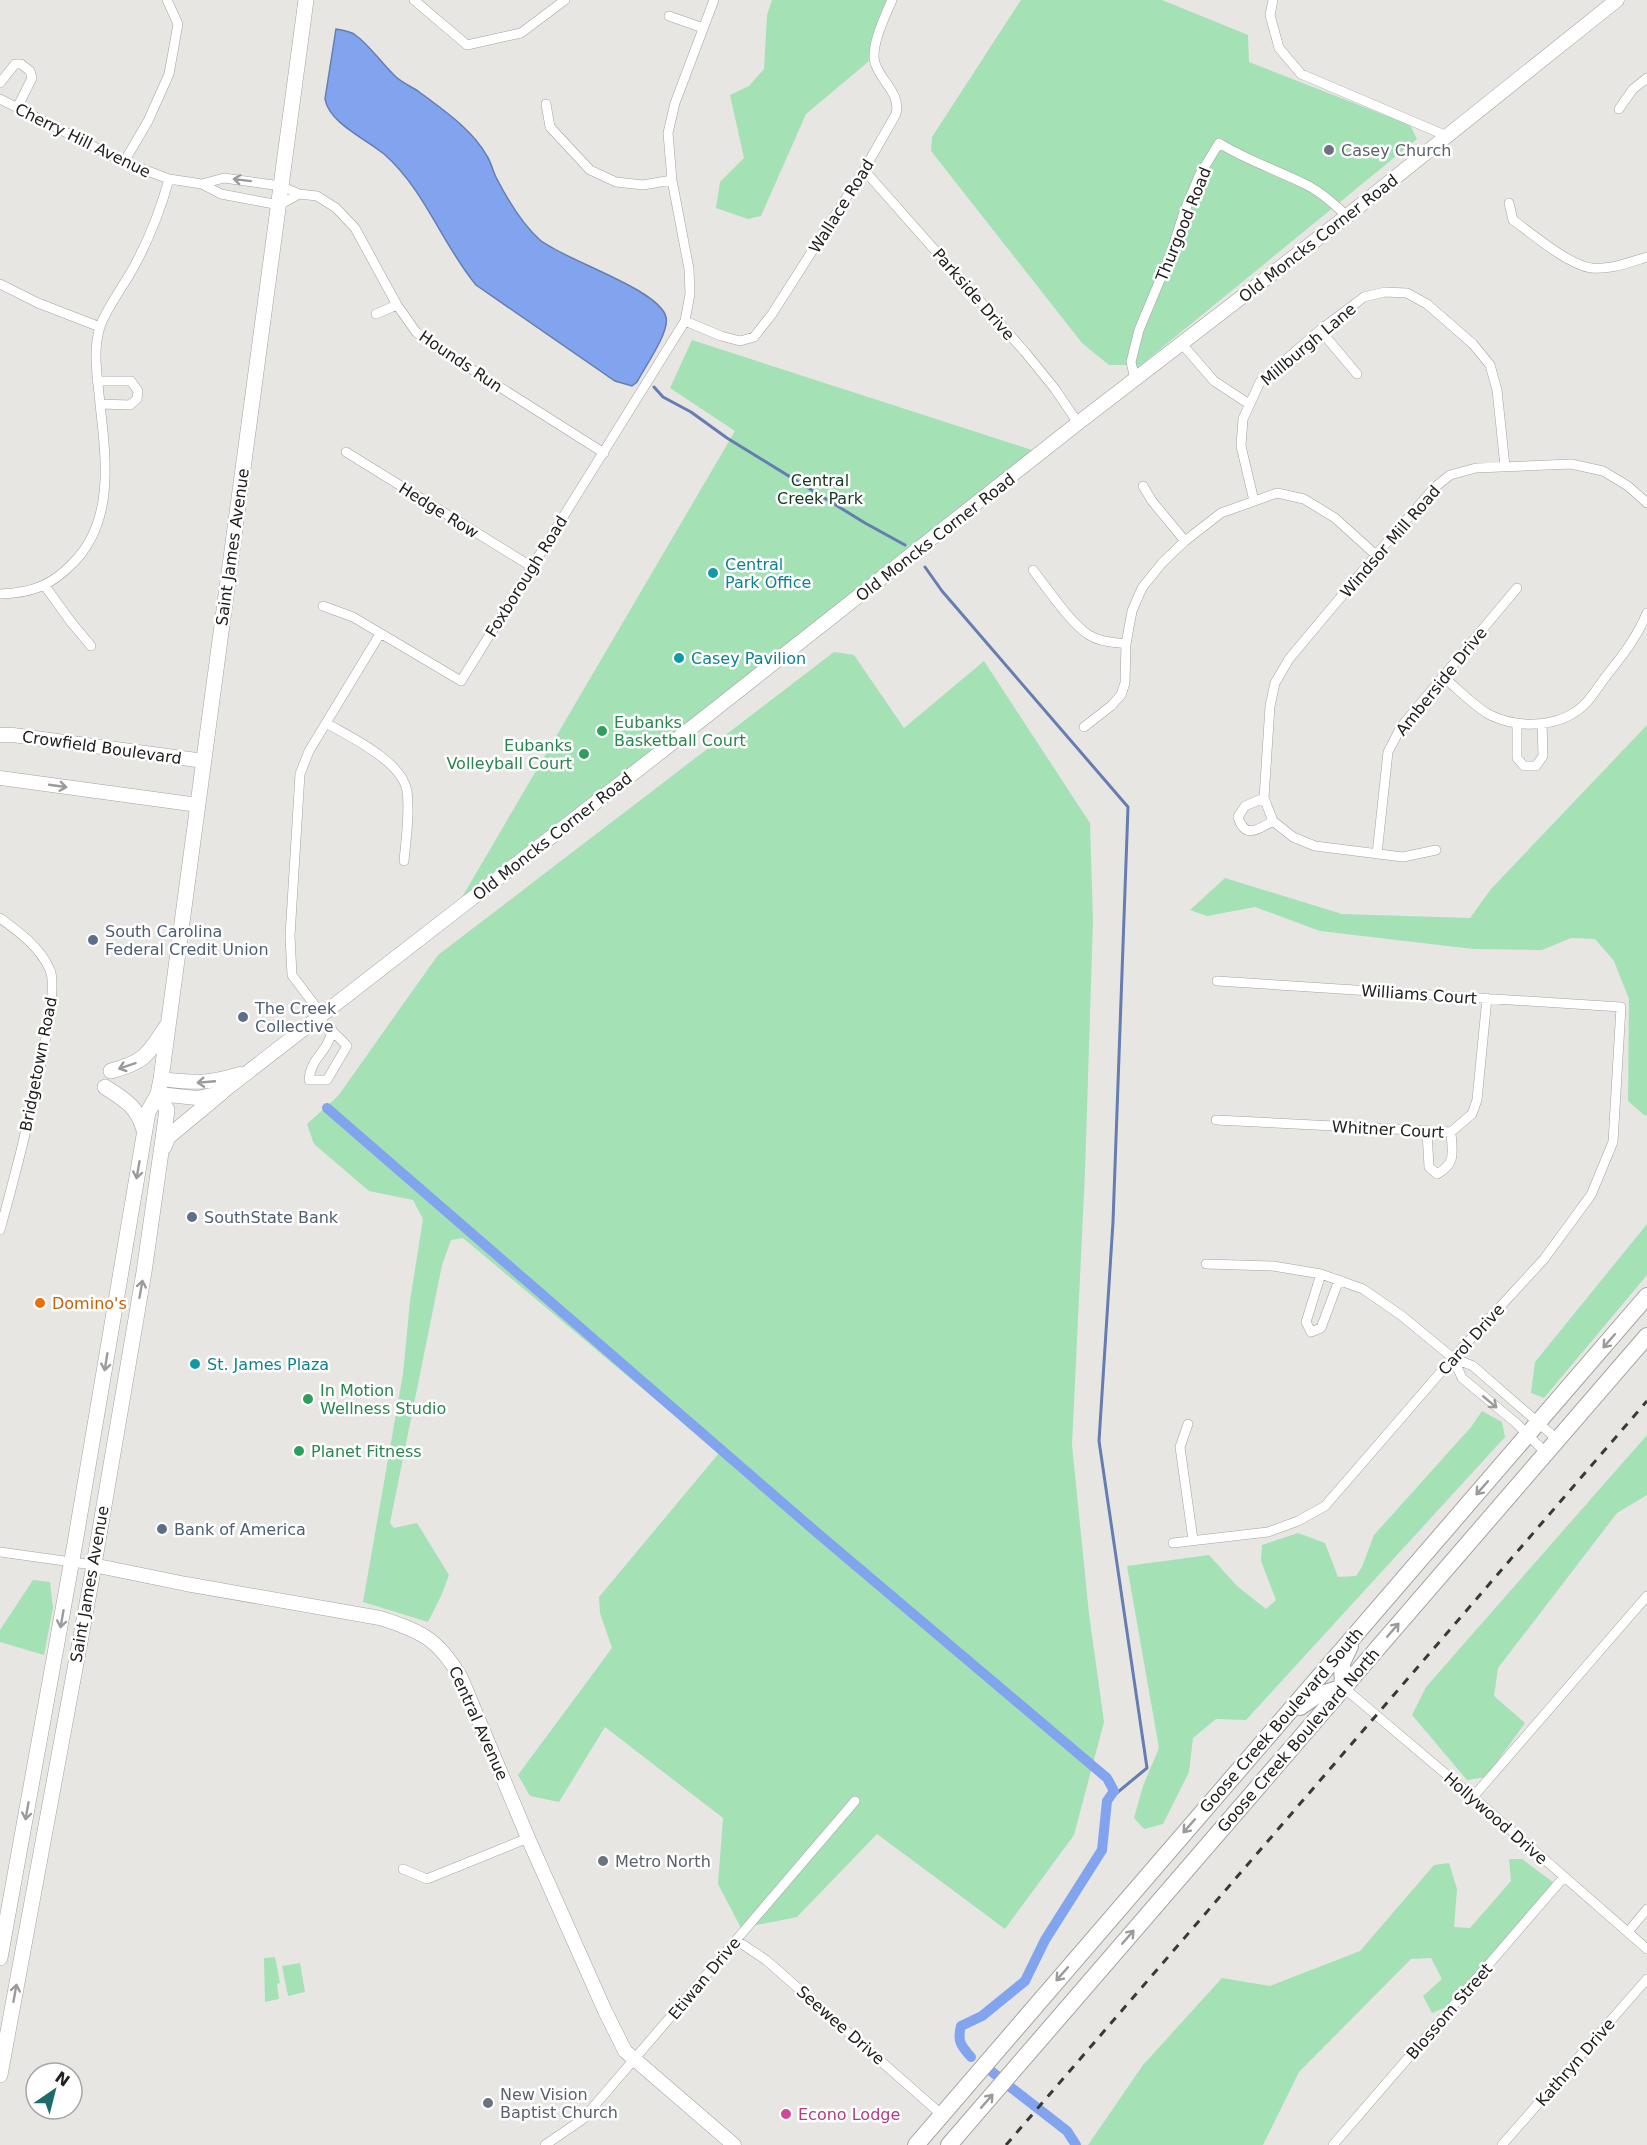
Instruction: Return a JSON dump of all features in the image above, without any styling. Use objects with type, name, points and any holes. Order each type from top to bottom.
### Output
[{"type":"highway","name":"Goose Creek Boulevard South","points":[[916,2145],[1647,1296]]},
{"type":"highway","name":"Goose Creek Boulevard North","points":[[949,2145],[1647,1336]]},
{"type":"highway","points":[[1281,1720],[1316,1696],[1343,1687],[1342,1663],[1361,1627]]},
{"type":"main road","name":"Saint James Avenue","points":[[0,1958],[72,1561],[144,1132],[148,1112],[160,1086],[306,0]]},
{"type":"main road","points":[[111,1071],[141,1060],[149,1053],[167,1025]]},
{"type":"main road","name":"Saint James Avenue","points":[[0,2075],[144,1272],[167,1110],[160,1086]]},
{"type":"main road","points":[[105,1087],[130,1104],[140,1118],[144,1132]]},
{"type":"main road","points":[[163,1149],[168,1137],[221,1093]]},
{"type":"street","points":[[124,162],[148,121],[169,74],[177,24],[167,0]]},
{"type":"street","points":[[414,0],[467,45],[521,33],[565,0]]},
{"type":"street","name":"Foxborough Road","points":[[380,634],[461,681],[685,321],[690,294],[688,269],[672,180],[668,133],[675,103],[714,0]]},
{"type":"street","name":"Wallace Road","points":[[685,321],[740,341],[754,337],[766,324],[864,170],[896,114],[898,105],[895,96],[875,64],[873,50],[892,0]]},
{"type":"street","points":[[1273,0],[1270,15],[1279,48],[1301,74],[1447,136]]},
{"type":"street","name":"Old Moncks Corner Road","points":[[221,1093],[662,751],[1078,423],[1347,216],[1617,0]]},
{"type":"street","points":[[669,16],[704,28]]},
{"type":"street","points":[[0,83],[15,64],[21,64],[30,71],[32,78],[17,108]]},
{"type":"street","points":[[1619,109],[1633,89],[1647,78]]},
{"type":"street","name":"Cherry Hill Avenue","points":[[0,99],[124,162],[169,179],[202,184],[221,194],[279,205]]},
{"type":"street","points":[[546,104],[550,127],[590,170],[616,182],[643,185],[672,180]]},
{"type":"street","name":"Thurgood Road","points":[[1135,379],[1131,362],[1139,330],[1170,256],[1199,176],[1219,143],[1236,154],[1306,184],[1330,200],[1347,216]]},
{"type":"street","name":"Parkside Drive","points":[[864,170],[1025,352],[1055,389],[1078,423]]},
{"type":"street","name":"Cherry Hill Avenue","points":[[202,184],[224,178],[281,186]]},
{"type":"street","points":[[0,594],[13,594],[45,586],[85,551],[99,523],[105,464],[96,359],[100,327],[136,263],[158,216],[169,179]]},
{"type":"street","name":"Hounds Run","points":[[281,186],[299,194],[317,196],[336,208],[355,228],[396,305],[416,332],[604,453]]},
{"type":"street","points":[[279,205],[299,194]]},
{"type":"street","points":[[1509,203],[1513,220],[1571,260],[1591,268],[1611,267],[1647,257]]},
{"type":"street","points":[[0,284],[38,303],[100,327]]},
{"type":"street","name":"Millburgh Lane","points":[[1254,501],[1241,446],[1243,419],[1260,382],[1320,330],[1364,297],[1385,292],[1407,293],[1427,304],[1473,344],[1490,365],[1497,390],[1505,466]]},
{"type":"street","points":[[376,314],[396,305]]},
{"type":"street","points":[[1320,330],[1358,374]]},
{"type":"street","points":[[1182,344],[1214,381],[1249,404]]},
{"type":"street","points":[[97,381],[131,381],[138,391],[137,399],[130,405],[100,404]]},
{"type":"street","name":"Hedge Row","points":[[346,452],[532,567]]},
{"type":"street","name":"Windsor Mill Road","points":[[1264,798],[1270,706],[1275,683],[1289,659],[1376,555],[1434,488],[1450,475],[1476,468],[1571,464],[1603,471],[1628,486],[1647,503]]},
{"type":"street","points":[[1143,486],[1152,501],[1185,541]]},
{"type":"street","points":[[1084,727],[1121,695],[1125,683],[1126,644],[1132,611],[1142,588],[1162,563],[1185,541],[1221,513],[1277,493],[1304,499],[1335,518],[1376,555]]},
{"type":"street","points":[[1033,570],[1078,627],[1089,636],[1102,641],[1126,644]]},
{"type":"street","points":[[45,586],[91,646]]},
{"type":"street","name":"Amberside Drive","points":[[1377,854],[1388,752],[1401,727],[1517,588]]},
{"type":"street","points":[[323,606],[353,617],[380,634],[309,751],[300,774],[290,936],[292,975],[320,1017],[347,1046],[327,1080],[309,1080],[310,1067],[326,1048],[332,1030]]},
{"type":"street","points":[[1443,677],[1489,714],[1517,723],[1542,723],[1565,719],[1585,704],[1638,635],[1647,614]]},
{"type":"street","points":[[326,723],[386,760],[395,768],[407,789],[407,835],[404,861]]},
{"type":"street","points":[[1517,723],[1517,758],[1524,765],[1536,766],[1543,756],[1542,723]]},
{"type":"street","name":"Crowfield Boulevard","points":[[0,735],[204,761]]},
{"type":"street","points":[[0,778],[198,805]]},
{"type":"street","points":[[1273,821],[1256,831],[1246,830],[1240,824],[1238,817],[1245,806],[1264,798],[1273,821],[1293,837],[1315,846],[1403,857],[1436,850]]},
{"type":"street","name":"Bridgetown Road","points":[[0,918],[41,953],[52,972],[53,997],[37,1080],[0,1230]]},
{"type":"street","name":"Williams Court","points":[[1217,981],[1621,1007]]},
{"type":"street","name":"Whitner Court","points":[[1215,1120],[1451,1132],[1472,1114],[1477,1100],[1487,999]]},
{"type":"street","name":"Carol Drive","points":[[1173,1543],[1268,1532],[1298,1521],[1325,1506],[1453,1358],[1544,1259],[1591,1195],[1613,1142],[1621,1007]]},
{"type":"street","points":[[160,1086],[218,1081],[250,1070]]},
{"type":"street","points":[[160,1086],[198,1098],[221,1093]]},
{"type":"street","points":[[1427,1132],[1429,1167],[1437,1174],[1446,1169],[1452,1160],[1451,1132]]},
{"type":"street","points":[[1206,1264],[1273,1266],[1321,1274],[1363,1289],[1402,1316],[1453,1358],[1473,1366],[1533,1428],[1546,1453]]},
{"type":"street","points":[[1321,1274],[1306,1322],[1311,1332],[1322,1328],[1340,1280]]},
{"type":"street","points":[[1453,1358],[1462,1378],[1533,1428],[1558,1440]]},
{"type":"street","points":[[1188,1424],[1180,1447],[1193,1540]]},
{"type":"street","name":"Central Avenue","points":[[0,1552],[72,1561],[186,1584],[380,1618],[408,1626],[428,1637],[450,1658],[461,1678],[528,1838],[625,2051],[734,2145]]},
{"type":"street","points":[[1473,1797],[1647,1596]]},
{"type":"street","name":"Hollywood Drive","points":[[1343,1687],[1647,1949]]},
{"type":"street","name":"Etiwan Drive","points":[[545,2145],[583,2119],[855,1801]]},
{"type":"street","points":[[403,1869],[427,1879],[528,1838]]},
{"type":"street","name":"Blossom Street","points":[[1333,2145],[1564,1877]]},
{"type":"street","points":[[1628,1932],[1647,1909]]},
{"type":"street","name":"Seewee Drive","points":[[736,1940],[766,1960],[942,2115]]},
{"type":"street","name":"Kathryn Drive","points":[[1502,2145],[1647,1979]]},
{"type":"green space","points":[[772,0],[888,0],[868,62],[806,114],[761,216],[748,219],[716,208],[720,182],[744,158],[730,95],[749,86],[764,69],[767,15]]},
{"type":"green space","points":[[1021,0],[1162,0],[1248,35],[1249,62],[1410,125],[1417,139],[1131,373],[1127,365],[1109,365],[1082,343],[931,151],[932,137]]},
{"type":"green space","name":"Central Creek Park","points":[[692,340],[1035,451],[458,904],[735,431],[670,388]]},
{"type":"green space","points":[[834,652],[854,655],[904,728],[984,661],[1090,823],[1093,921],[1085,1172],[1072,1445],[1089,1614],[1104,1722],[1074,1835],[1005,1929],[877,1834],[797,1917],[741,1928],[718,1884],[723,1818],[605,1727],[559,1802],[530,1796],[518,1775],[612,1648],[600,1613],[599,1597],[719,1453],[463,1238],[451,1240],[442,1265],[390,1523],[394,1528],[417,1523],[449,1575],[428,1622],[363,1602],[403,1374],[410,1301],[423,1219],[413,1200],[369,1191],[314,1144],[307,1124],[338,1096],[438,955]]},
{"type":"green space","points":[[1647,725],[1647,1115],[1628,1101],[1629,999],[1614,961],[1595,939],[1571,938],[1542,950],[1473,949],[1320,931],[1255,907],[1207,916],[1190,910],[1225,878],[1342,914],[1470,918],[1491,889]]},
{"type":"green space","points":[[1647,1224],[1647,1275],[1544,1398],[1531,1393],[1535,1362]]},
{"type":"green space","points":[[1482,1411],[1502,1422],[1505,1437],[1246,1720],[1216,1719],[1193,1738],[1189,1772],[1163,1824],[1144,1829],[1134,1818],[1143,1786],[1159,1748],[1127,1566],[1209,1555],[1237,1586],[1266,1609],[1276,1600],[1261,1561],[1262,1545],[1298,1533],[1325,1543],[1338,1577],[1356,1576],[1362,1567],[1374,1535],[1471,1427]]},
{"type":"green space","points":[[1647,1435],[1647,1495],[1617,1513],[1498,1668],[1494,1696],[1525,1723],[1486,1777],[1467,1780],[1412,1715],[1426,1687]]},
{"type":"green space","points":[[33,1580],[50,1582],[53,1608],[44,1655],[0,1642],[0,1630]]},
{"type":"green space","points":[[1509,1859],[1522,1859],[1554,1883],[1451,2005],[1432,2013],[1423,1996],[1442,1979],[1431,1958],[1411,1959],[1299,2072],[1263,2145],[1088,2145],[1143,2065],[1222,1978],[1270,1986],[1360,1951],[1434,1865],[1449,1863],[1457,1889],[1454,1927],[1470,1928],[1511,1881]]},
{"type":"green space","points":[[275,1957],[280,1983],[277,1984],[279,1999],[265,2002],[264,1958]]},
{"type":"green space","points":[[300,1963],[305,1992],[288,1996],[282,1966]]},
{"type":"water","points":[[336,29],[350,32],[360,38],[397,78],[418,91],[465,128],[481,146],[516,212],[540,240],[629,286],[660,306],[666,317],[664,332],[637,382],[632,386],[615,381],[476,285],[422,200],[398,168],[384,154],[349,130],[333,116],[328,108],[325,99]]},
{"type":"waterway","points":[[654,387],[663,397],[691,412],[727,438],[905,545]]},
{"type":"waterway","points":[[925,567],[942,591],[1128,807],[1113,1222],[1099,1441],[1147,1768],[1107,1801]]},
{"type":"waterway","points":[[327,1108],[815,1531],[1107,1778],[1114,1791],[1107,1801],[1102,1850],[1045,1940],[1025,1981],[982,2016],[961,2026],[959,2036],[961,2043],[971,2057]]},
{"type":"waterway","points":[[991,2071],[996,2075]]},
{"type":"waterway","points":[[1009,2086],[1067,2131],[1076,2145]]},
{"type":"railway","points":[[1006,2145],[1647,1401]]},
{"type":"place","name":"Casey Church","points":[[1329,150]]},
{"type":"place","name":"Central Park Office","points":[[713,573]]},
{"type":"place","name":"Casey Pavilion","points":[[679,658]]},
{"type":"place","name":"Eubanks Basketball Court","points":[[602,731]]},
{"type":"place","name":"Eubanks Volleyball Court","points":[[584,754]]},
{"type":"place","name":"South Carolina Federal Credit Union","points":[[93,940]]},
{"type":"place","name":"The Creek Collective","points":[[243,1017]]},
{"type":"place","name":"SouthState Bank","points":[[192,1217]]},
{"type":"place","name":"Domino's","points":[[40,1303]]},
{"type":"place","name":"St. James Plaza","points":[[195,1364]]},
{"type":"place","name":"In Motion Wellness Studio","points":[[308,1399]]},
{"type":"place","name":"Planet Fitness","points":[[299,1451]]},
{"type":"place","name":"Bank of America","points":[[162,1529]]},
{"type":"place","name":"Metro North","points":[[603,1861]]},
{"type":"place","name":"New Vision Baptist Church","points":[[488,2103]]},
{"type":"place","name":"Econo Lodge","points":[[786,2114]]}]
